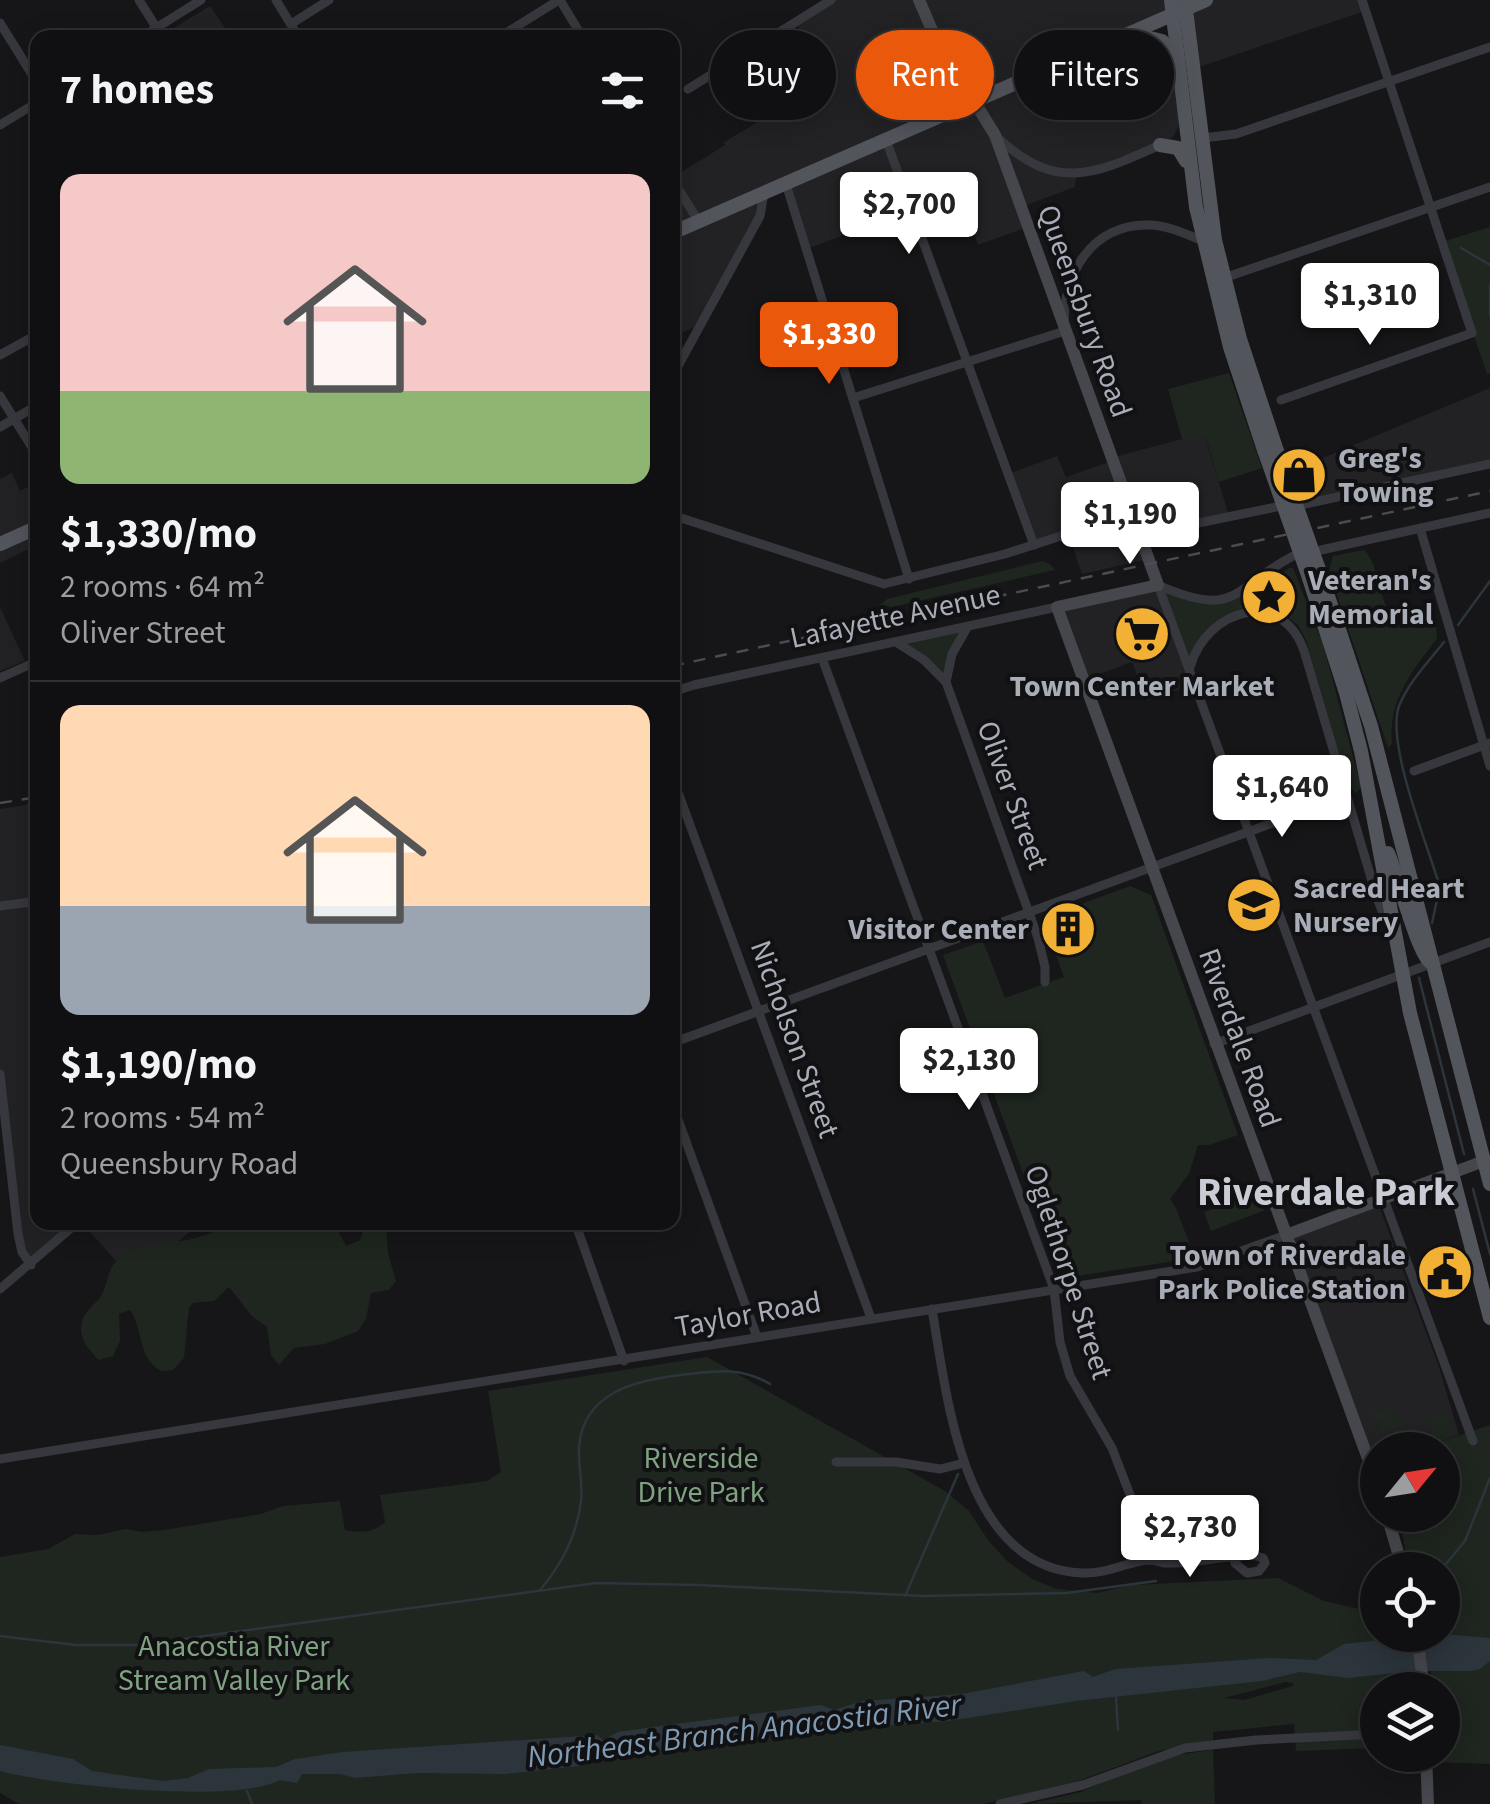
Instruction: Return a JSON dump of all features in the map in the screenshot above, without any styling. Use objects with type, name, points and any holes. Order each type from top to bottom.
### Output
[{"type":"main road","points":[[1135,30],[1178,6],[1206,0]]},
{"type":"main road","points":[[1178,6],[1177,66],[1189,166],[1230,347],[1371,726],[1487,1160],[1490,1184]]},
{"type":"main road","points":[[1178,6],[1224,278],[1269,447]]},
{"type":"main road","points":[[1174,61],[1177,66]]},
{"type":"main road","points":[[1160,145],[1177,132],[1183,118]]},
{"type":"main road","points":[[680,230],[931,120]]},
{"type":"main road","points":[[1160,145],[1178,148],[1189,166]]},
{"type":"main road","points":[[0,544],[30,530]]},
{"type":"main road","points":[[1315,576],[1376,820],[1402,975],[1490,1318]]},
{"type":"main road","points":[[1376,820],[1404,892],[1420,948],[1426,960],[1434,963]]},
{"type":"street","points":[[140,0],[156,27]]},
{"type":"street","points":[[152,30],[201,0]]},
{"type":"street","points":[[276,0],[294,30]]},
{"type":"street","points":[[291,24],[329,0]]},
{"type":"street","points":[[511,30],[559,0],[579,30]]},
{"type":"street","points":[[688,89],[831,0]]},
{"type":"street","name":"Queensbury Road","points":[[919,0],[932,30]]},
{"type":"street","points":[[1281,400],[1472,333],[1362,0]]},
{"type":"street","points":[[0,24],[30,71]]},
{"type":"street","points":[[1203,138],[1236,134],[1490,46]]},
{"type":"street","points":[[0,125],[30,107]]},
{"type":"street","name":"Queensbury Road","points":[[986,120],[996,135],[1472,1440]]},
{"type":"street","points":[[996,135],[1012,150],[1040,166],[1079,174],[1102,171],[1160,145]]},
{"type":"street","points":[[886,140],[1034,545]]},
{"type":"street","points":[[786,184],[909,579]]},
{"type":"street","points":[[1224,278],[1490,188]]},
{"type":"street","points":[[680,192],[699,222]]},
{"type":"street","points":[[680,362],[760,216],[764,193]]},
{"type":"street","points":[[853,398],[1065,331],[1063,314],[1068,281],[1078,262],[1103,239],[1124,229],[1152,225],[1203,240]]},
{"type":"street","points":[[0,355],[30,338]]},
{"type":"street","points":[[0,396],[30,444]]},
{"type":"street","points":[[0,427],[30,409]]},
{"type":"street","points":[[1305,504],[1490,464]]},
{"type":"street","points":[[1140,536],[1276,507]]},
{"type":"street","points":[[680,518],[884,584],[1034,545],[1132,513]]},
{"type":"street","points":[[1321,550],[1490,513]]},
{"type":"street","points":[[1420,528],[1487,744],[1490,766]]},
{"type":"street","points":[[1239,613],[1234,596],[1293,556]]},
{"type":"street","name":"Lafayette Avenue","points":[[680,688],[1158,585],[1193,599],[1234,596]]},
{"type":"street","name":"Riverdale Road","points":[[1056,607],[1360,1437]]},
{"type":"street","points":[[1189,670],[1193,655],[1210,632],[1239,613],[1258,613],[1282,621],[1300,637],[1377,898],[1397,946]]},
{"type":"street","points":[[946,682],[952,654],[968,626]]},
{"type":"street","points":[[896,642],[924,660],[946,682]]},
{"type":"street","name":"Oglethorpe Street","points":[[822,658],[1054,1289],[1060,1342],[1070,1376],[1112,1448],[1149,1544],[1149,1560]]},
{"type":"street","points":[[0,678],[30,664]]},
{"type":"street","name":"Oliver Street","points":[[946,682],[1043,956],[1045,982]]},
{"type":"street","points":[[1414,772],[1487,744]]},
{"type":"street","points":[[680,1040],[1346,796]]},
{"type":"street","name":"Nicholson Street","points":[[680,798],[871,1318]]},
{"type":"street","points":[[0,906],[30,902]]},
{"type":"street","points":[[1214,1044],[1490,942]]},
{"type":"street","points":[[0,1074],[18,1234],[30,1265]]},
{"type":"street","points":[[680,1125],[757,1337]]},
{"type":"street","name":"Taylor Road","points":[[0,1459],[1197,1267],[1487,1160]]},
{"type":"street","points":[[0,1289],[69,1230]]},
{"type":"street","points":[[578,1230],[624,1361]]},
{"type":"street","points":[[932,1309],[954,1432],[964,1463],[999,1530],[1028,1557],[1058,1569],[1086,1574],[1149,1560],[1234,1557]]},
{"type":"street","points":[[836,1462],[896,1462],[940,1469],[964,1463]]},
{"type":"street","points":[[1000,1804],[1082,1786],[1185,1748],[1360,1735]]},
{"type":"street","points":[[1427,1772],[1428,1804]]},
{"type":"shaded area","points":[[831,0],[1171,0],[1172,15],[1140,30],[1014,30],[1014,120],[1174,120],[1174,65],[1183,119],[1172,138],[1076,174],[1075,187],[1021,207],[1028,227],[978,245],[957,189],[806,249],[786,185],[764,193],[764,203],[703,323],[680,334],[680,173],[761,120],[836,120],[836,30],[800,30],[795,22]]},
{"type":"shaded area","points":[[1206,0],[1362,0],[1365,11],[1193,69],[1186,9]]},
{"type":"shaded area","points":[[210,6],[226,30],[171,30]]},
{"type":"shaded area","points":[[1490,388],[1490,464],[1306,504],[1294,470]]},
{"type":"shaded area","points":[[1204,433],[1229,516],[1141,535],[1149,559],[1082,574],[1068,534],[1034,545],[1008,474],[1057,456],[1066,477],[1112,461],[1111,458]]},
{"type":"shaded area","points":[[12,473],[20,491],[30,486],[30,548],[0,563],[0,479]]},
{"type":"shaded area","points":[[1159,585],[1194,684],[1147,701],[1132,662],[1083,680],[1057,607]]},
{"type":"shaded area","points":[[0,607],[25,661],[0,671]]},
{"type":"shaded area","points":[[30,804],[30,1230],[67,1230],[29,1263],[25,1258],[0,1074],[0,809]]},
{"type":"shaded area","points":[[1379,1206],[1439,1367],[1458,1432],[1364,1432],[1293,1237]]},
{"type":"shaded area","points":[[88,1230],[191,1230],[134,1281]]},
{"type":"green space","points":[[1490,227],[1490,373],[1487,374],[1442,242]]},
{"type":"green space","points":[[1229,373],[1262,468],[1219,482],[1206,438],[1182,439],[1168,389]]},
{"type":"green space","points":[[1364,550],[1390,613],[1410,625],[1428,622],[1436,627],[1437,638],[1398,700],[1392,744],[1388,748],[1329,571],[1333,556]]},
{"type":"green space","points":[[1042,561],[1055,570],[892,607],[880,605],[887,599]]},
{"type":"green space","points":[[1293,568],[1323,644],[1361,787],[1356,793],[1348,786],[1306,640],[1298,625],[1287,617],[1289,626],[1251,612],[1217,624],[1189,669],[1159,585],[1219,600],[1271,570],[1274,578]]},
{"type":"green space","points":[[968,626],[946,682],[896,642]]},
{"type":"green space","points":[[1130,886],[1151,895],[1238,1135],[1198,1145],[1189,1174],[1170,1199],[1195,1258],[1070,1277],[1058,1269],[943,955],[983,941],[1005,998],[1064,977],[1045,924],[1049,916]]},
{"type":"green space","points":[[1259,1192],[1265,1210],[1211,1231],[1204,1212]]},
{"type":"green space","points":[[216,1230],[338,1230],[346,1246],[360,1240],[364,1230],[386,1230],[396,1281],[389,1290],[371,1293],[366,1319],[358,1331],[325,1344],[294,1348],[279,1365],[271,1355],[267,1327],[252,1316],[229,1287],[214,1301],[189,1307],[184,1358],[173,1370],[161,1371],[153,1365],[130,1310],[119,1314],[120,1341],[113,1356],[99,1360],[86,1345],[81,1324],[101,1297],[119,1258],[138,1248]]},
{"type":"green space","name":"Anacostia River Stream Valley Park","points":[[707,1357],[945,1491],[969,1511],[1007,1561],[1032,1579],[1057,1589],[1097,1593],[1132,1585],[1278,1578],[1324,1601],[1360,1609],[1360,1652],[1409,1652],[1413,1672],[1360,1672],[1360,1749],[1296,1751],[1294,1724],[1213,1732],[1213,1741],[1159,1751],[1062,1787],[982,1804],[19,1804],[0,1793],[0,1557],[48,1549],[75,1534],[164,1530],[261,1514],[283,1506],[340,1501],[345,1530],[361,1532],[385,1522],[380,1495],[487,1481],[501,1472],[488,1391]],"holes":[[[1285,1682],[1293,1686],[1244,1700],[1224,1698]]]},
{"type":"green space","points":[[1391,1407],[1402,1424],[1380,1432],[1373,1413]]},
{"type":"green space","points":[[1445,1414],[1452,1432],[1429,1432],[1428,1420]]},
{"type":"green space","points":[[1490,1425],[1490,1764],[1460,1763],[1460,1672],[1431,1672],[1427,1652],[1460,1652],[1460,1552],[1406,1552],[1402,1532],[1460,1532],[1460,1435]]},
{"type":"green space","points":[[1213,1750],[1215,1804],[1142,1804],[1141,1800],[1029,1804],[1081,1792],[1176,1755]]},
{"type":"water","name":"Northeast Branch Anacostia River","points":[[1460,1635],[1490,1638],[1490,1661],[1471,1671],[1360,1672],[1360,1677],[1348,1678],[1300,1672],[1262,1681],[1076,1701],[948,1721],[789,1733],[664,1753],[604,1756],[579,1766],[506,1774],[418,1773],[355,1778],[302,1774],[297,1783],[280,1780],[257,1787],[187,1792],[102,1787],[0,1771],[0,1745],[73,1759],[92,1771],[163,1781],[188,1778],[209,1769],[276,1767],[295,1759],[343,1752],[597,1735],[603,1740],[618,1732],[821,1705],[834,1710],[862,1701],[962,1694],[1084,1671],[1093,1677],[1115,1669],[1270,1658],[1316,1660],[1344,1644],[1360,1642],[1360,1652],[1460,1652]]},
{"type":"waterway","points":[[1461,248],[1490,265]]},
{"type":"waterway","points":[[1490,285],[1490,316]]},
{"type":"waterway","points":[[1458,625],[1490,581]]},
{"type":"waterway","points":[[1432,923],[1438,881],[1402,767],[1396,723],[1408,689],[1444,642]]},
{"type":"waterway","points":[[1419,978],[1464,1154]]},
{"type":"waterway","points":[[1473,1189],[1490,1254]]},
{"type":"waterway","points":[[540,1590],[562,1559],[576,1526],[581,1501],[579,1447],[590,1413],[601,1401],[630,1385],[705,1372],[738,1372],[770,1384]]},
{"type":"waterway","points":[[905,1596],[958,1474]]},
{"type":"waterway","points":[[1456,1552],[1465,1541],[1490,1478]]},
{"type":"waterway","points":[[0,1636],[76,1645],[138,1645],[596,1583],[924,1596],[1067,1593],[1156,1581]]},
{"type":"waterway","points":[[1116,1697],[1118,1730]]},
{"type":"waterway","points":[[247,1791],[252,1804]]},
{"type":"railway","points":[[680,664],[1490,491]]},
{"type":"railway","points":[[0,803],[30,798]]},
{"type":"place","name":"Greg's Towing","points":[[1299,475]]},
{"type":"place","name":"Veteran's Memorial","points":[[1269,597]]},
{"type":"place","name":"Town Center Market","points":[[1142,634]]},
{"type":"place","name":"Sacred Heart Nursery","points":[[1254,905]]},
{"type":"place","name":"Visitor Center","points":[[1068,929]]},
{"type":"place","name":"Town of Riverdale Park Police Station","points":[[1445,1272]]},
{"type":"district","name":"Riverdale Park","points":[[1326,1191]]},
{"type":"park label","name":"Riverside Drive Park","points":[[701,1475]]}]
